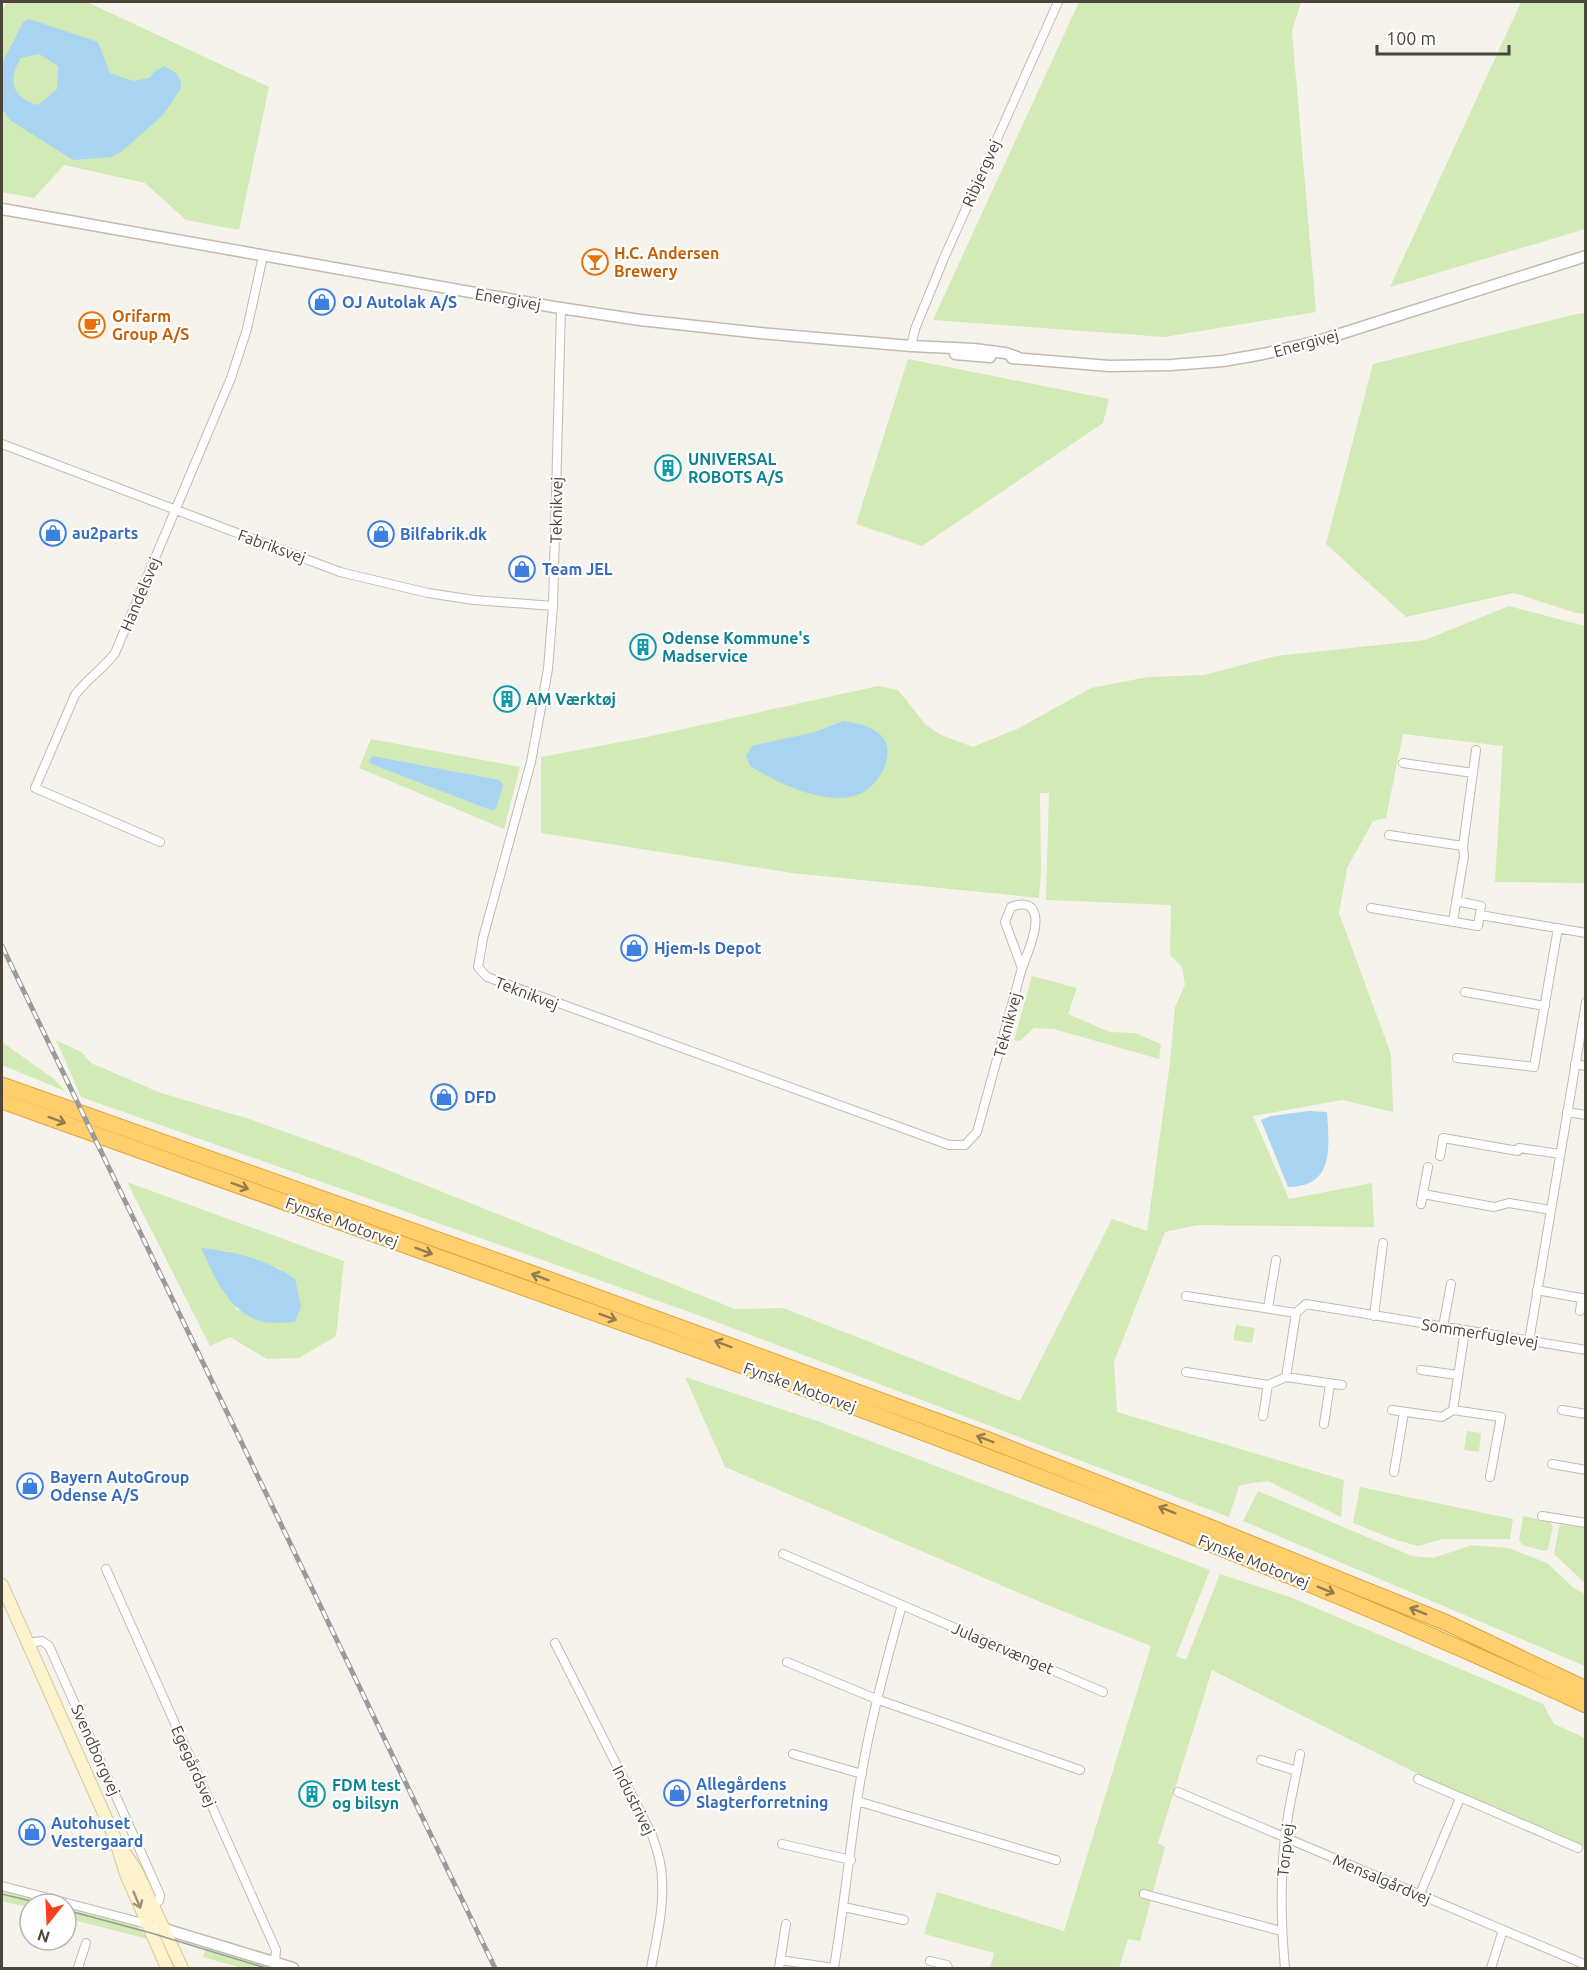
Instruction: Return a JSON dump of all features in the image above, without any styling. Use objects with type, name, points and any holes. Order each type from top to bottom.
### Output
[{"type":"highway","name":"Fynske Motorvej","points":[[2,1085],[531,1273],[986,1439],[1447,1623],[1586,1689]]},
{"type":"highway","name":"Fynske Motorvej","points":[[2,1101],[981,1453],[1243,1556],[1493,1662],[1586,1705]]},
{"type":"highway","points":[[1447,1623],[1586,1677]]},
{"type":"highway","points":[[1493,1662],[1586,1712]]},
{"type":"main road","name":"Svendborgvej","points":[[2,1585],[114,1836],[126,1874],[166,1968]]},
{"type":"main road","name":"Svendborgvej","points":[[114,1836],[136,1870],[182,1968]]},
{"type":"street","name":"Ribjergvej","points":[[910,346],[944,258],[1058,2]]},
{"type":"street","name":"Energivej","points":[[2,209],[561,308],[719,329],[910,346],[974,356],[1017,357],[1109,366],[1223,361],[1263,354],[1318,341],[1586,256]]},
{"type":"street","name":"Handelsvej","points":[[160,842],[35,788],[75,694],[104,667],[115,653],[231,378],[247,329],[263,256]]},
{"type":"street","name":"Teknikvej","points":[[561,308],[554,606],[548,669],[542,713],[531,762],[483,939],[478,967],[487,977],[744,1072],[957,1146],[965,1145],[977,1132],[1036,922],[1035,913],[1028,905],[1017,904],[1011,907],[1005,922],[1022,968]]},
{"type":"street","name":"Fabriksvej","points":[[2,444],[340,572],[384,584],[474,600],[554,606]]},
{"type":"street","points":[[1453,921],[1464,856],[1463,846],[1476,750]]},
{"type":"street","points":[[1403,763],[1473,773]]},
{"type":"street","points":[[1389,835],[1463,846]]},
{"type":"street","points":[[1371,908],[1478,926],[1481,906],[1456,901]]},
{"type":"street","points":[[1480,915],[1586,933]]},
{"type":"street","points":[[1457,1058],[1534,1067],[1558,928]]},
{"type":"street","points":[[1465,992],[1545,1006]]},
{"type":"street","points":[[1529,1341],[1586,1002]]},
{"type":"street","points":[[1575,1064],[1586,1066]]},
{"type":"street","points":[[1567,1112],[1586,1115]]},
{"type":"street","points":[[1440,1156],[1443,1138],[1518,1151],[1519,1148],[1560,1154]]},
{"type":"street","points":[[1421,1204],[1428,1167]]},
{"type":"street","points":[[1423,1194],[1494,1207],[1509,1203],[1551,1210]]},
{"type":"street","points":[[1374,1316],[1383,1243]]},
{"type":"street","points":[[1268,1308],[1276,1260]]},
{"type":"street","points":[[1443,1327],[1451,1284]]},
{"type":"street","points":[[1537,1290],[1584,1298],[1580,1311]]},
{"type":"street","points":[[1186,1296],[1296,1313],[1286,1377]]},
{"type":"street","name":"Sommerfuglevej","points":[[1296,1313],[1306,1304],[1586,1350]]},
{"type":"street","points":[[1453,1410],[1465,1330]]},
{"type":"street","points":[[1420,1370],[1458,1375]]},
{"type":"street","points":[[1186,1372],[1268,1384],[1286,1377],[1342,1385]]},
{"type":"street","points":[[1263,1416],[1268,1384]]},
{"type":"street","points":[[1323,1424],[1330,1384]]},
{"type":"street","points":[[1392,1410],[1442,1417],[1453,1410],[1500,1418],[1490,1477]]},
{"type":"street","points":[[1562,1410],[1586,1414]]},
{"type":"street","points":[[1394,1472],[1404,1412]]},
{"type":"street","points":[[1552,1464],[1586,1470]]},
{"type":"street","points":[[1542,1516],[1586,1523]]},
{"type":"street","name":"Julagervænget","points":[[783,1554],[1103,1692]]},
{"type":"street","name":"Egegårdsvej","points":[[106,1569],[276,1950],[274,1963]]},
{"type":"street","points":[[786,1924],[779,1964],[834,1968],[851,1860],[857,1801],[876,1699],[902,1605]]},
{"type":"street","name":"Svendborgvej","points":[[28,1643],[42,1641],[49,1646],[160,1895],[159,1901],[153,1906]]},
{"type":"street","name":"Industrivej","points":[[555,1643],[652,1835],[659,1856],[662,1880],[661,1906],[651,1968]]},
{"type":"street","points":[[787,1662],[876,1699],[1080,1770]]},
{"type":"street","points":[[793,1754],[862,1774]]},
{"type":"street","name":"Torpvej","points":[[1285,1968],[1281,1931],[1281,1897],[1285,1838],[1300,1754]]},
{"type":"street","points":[[1261,1760],[1297,1771]]},
{"type":"street","points":[[1418,1779],[1578,1848]]},
{"type":"street","name":"Mensalgårdvej","points":[[1178,1792],[1586,1965]]},
{"type":"street","points":[[1419,1894],[1460,1798]]},
{"type":"street","points":[[857,1801],[1056,1860]]},
{"type":"street","points":[[782,1844],[851,1860]]},
{"type":"street","points":[[2,1886],[147,1924],[293,1968]]},
{"type":"street","points":[[1144,1894],[1281,1931]]},
{"type":"street","points":[[844,1907],[904,1920]]},
{"type":"street","points":[[1491,1968],[1503,1930]]},
{"type":"street","points":[[78,1968],[86,1943]]},
{"type":"street","points":[[930,1961],[947,1965],[948,1968]]},
{"type":"green space","points":[[7,2],[87,2],[269,87],[239,230],[186,220],[145,183],[64,165],[34,198],[2,192],[2,12]]},
{"type":"green space","points":[[1079,2],[1301,2],[1292,31],[1316,312],[1164,337],[933,320]]},
{"type":"green space","points":[[1521,2],[1585,2],[1585,229],[1390,287]]},
{"type":"green space","points":[[1586,313],[1585,614],[1514,593],[1406,617],[1326,544],[1373,364]]},
{"type":"green space","points":[[908,359],[1109,399],[1103,423],[922,546],[856,524]]},
{"type":"green space","points":[[1509,606],[1585,626],[1585,883],[1495,882],[1503,746],[1403,734],[1386,818],[1373,821],[1347,868],[1339,913],[1391,1054],[1393,1112],[1342,1100],[1253,1116],[1289,1199],[1372,1183],[1374,1227],[1197,1225],[1165,1232],[1114,1362],[1117,1412],[1344,1480],[1341,1517],[1268,1481],[1239,1486],[1229,1517],[698,1315],[81,1097],[56,1040],[81,1052],[91,1063],[161,1093],[249,1119],[355,1157],[735,1309],[783,1308],[1020,1401],[1112,1219],[1147,1231],[1170,1062],[1175,1007],[1185,985],[1182,967],[1170,955],[1171,905],[1046,900],[1049,793],[1040,793],[1039,898],[792,873],[541,833],[541,757],[647,737],[878,686],[898,690],[926,725],[941,735],[973,747],[1019,728],[1091,688],[1148,677],[1204,675],[1276,656],[1425,640]]},
{"type":"green space","points":[[371,739],[520,767],[504,829],[359,768]],"holes":[[[373,756],[502,782],[490,810],[371,764],[369,761]]]},
{"type":"green space","points":[[1032,976],[1077,988],[1068,1014],[1110,1032],[1135,1033],[1161,1044],[1159,1059],[1054,1029],[1034,1028],[1020,1041],[1014,1040]]},
{"type":"green space","points":[[2,1042],[54,1079],[65,1091],[2,1065]]},
{"type":"green space","points":[[127,1182],[344,1261],[336,1336],[299,1358],[267,1359],[230,1337],[210,1346]],"holes":[[[223,1250],[281,1269],[295,1321],[270,1323],[236,1309]]]},
{"type":"green space","points":[[1236,1325],[1255,1328],[1252,1343],[1233,1340]]},
{"type":"green space","points":[[685,1377],[820,1422],[1210,1570],[1176,1656],[1186,1660],[1220,1574],[1290,1597],[1543,1704],[1554,1724],[1585,1738],[1585,1847],[1420,1775],[1212,1670],[1158,1843],[1165,1847],[1140,1941],[1128,1939],[1119,1968],[990,1968],[994,1953],[924,1934],[937,1892],[1064,1931],[1151,1646],[1052,1607],[725,1467]]},
{"type":"green space","points":[[1467,1431],[1481,1433],[1479,1452],[1464,1450]]},
{"type":"green space","points":[[1360,1487],[1513,1519],[1510,1539],[1443,1539],[1418,1546],[1396,1540],[1353,1523]]},
{"type":"green space","points":[[1258,1491],[1412,1556],[1433,1558],[1472,1545],[1508,1548],[1547,1563],[1574,1588],[1585,1594],[1585,1666],[1243,1521]]},
{"type":"green space","points":[[1523,1516],[1550,1522],[1553,1527],[1548,1549],[1545,1551],[1522,1545],[1519,1540]]},
{"type":"green space","points":[[1561,1524],[1585,1528],[1585,1583],[1554,1554]]},
{"type":"green space","points":[[2,1891],[18,1895],[18,1905],[2,1901]]},
{"type":"green space","points":[[78,1910],[130,1922],[138,1926],[148,1939],[78,1921]]},
{"type":"green space","points":[[206,1948],[276,1968],[242,1968],[203,1957]]},
{"type":"water","points":[[29,19],[98,42],[110,73],[133,81],[150,78],[154,72],[164,66],[176,73],[181,82],[181,88],[164,114],[121,152],[111,157],[73,160],[10,120],[2,109],[2,63],[24,21]],"holes":[[[39,54],[58,66],[57,89],[38,105],[22,98],[14,87],[14,74],[21,58]]]},
{"type":"water","points":[[843,721],[877,732],[884,739],[887,747],[885,765],[881,774],[876,782],[862,793],[835,798],[820,796],[774,780],[750,766],[746,756],[752,746],[815,732]]},
{"type":"water","points":[[373,756],[500,780],[503,785],[497,806],[494,810],[490,810],[371,764],[369,761]]},
{"type":"water","points":[[1309,1111],[1327,1112],[1326,1163],[1322,1172],[1314,1180],[1303,1185],[1288,1187],[1261,1120],[1271,1116]]},
{"type":"water","points":[[201,1248],[226,1251],[250,1258],[285,1272],[295,1279],[301,1307],[295,1322],[272,1323],[246,1315],[236,1307],[219,1285]]},
{"type":"tram line","points":[[2,1894],[18,1898]]},
{"type":"tram line","points":[[78,1913],[266,1968]]},
{"type":"railway","points":[[2,946],[495,1968]]},
{"type":"place","name":"H.C. Andersen Brewery","points":[[595,262]]},
{"type":"place","name":"OJ Autolak A/S","points":[[322,302]]},
{"type":"place","name":"Orifarm Group A/S","points":[[92,325]]},
{"type":"place","name":"UNIVERSAL ROBOTS A/S","points":[[668,468]]},
{"type":"place","name":"au2parts","points":[[53,533]]},
{"type":"place","name":"Bilfabrik.dk","points":[[381,534]]},
{"type":"place","name":"Team JEL","points":[[522,569]]},
{"type":"place","name":"Odense Kommune's Madservice","points":[[643,647]]},
{"type":"place","name":"AM Værktøj","points":[[507,699]]},
{"type":"place","name":"Hjem-Is Depot","points":[[634,948]]},
{"type":"place","name":"DFD","points":[[444,1097]]},
{"type":"place","name":"Bayern AutoGroup Odense A/S","points":[[30,1486]]},
{"type":"place","name":"Allegårdens Slagterforretning","points":[[677,1793]]},
{"type":"place","name":"FDM test og bilsyn","points":[[312,1794]]},
{"type":"place","name":"Autohuset Vestergaard","points":[[32,1832]]}]
